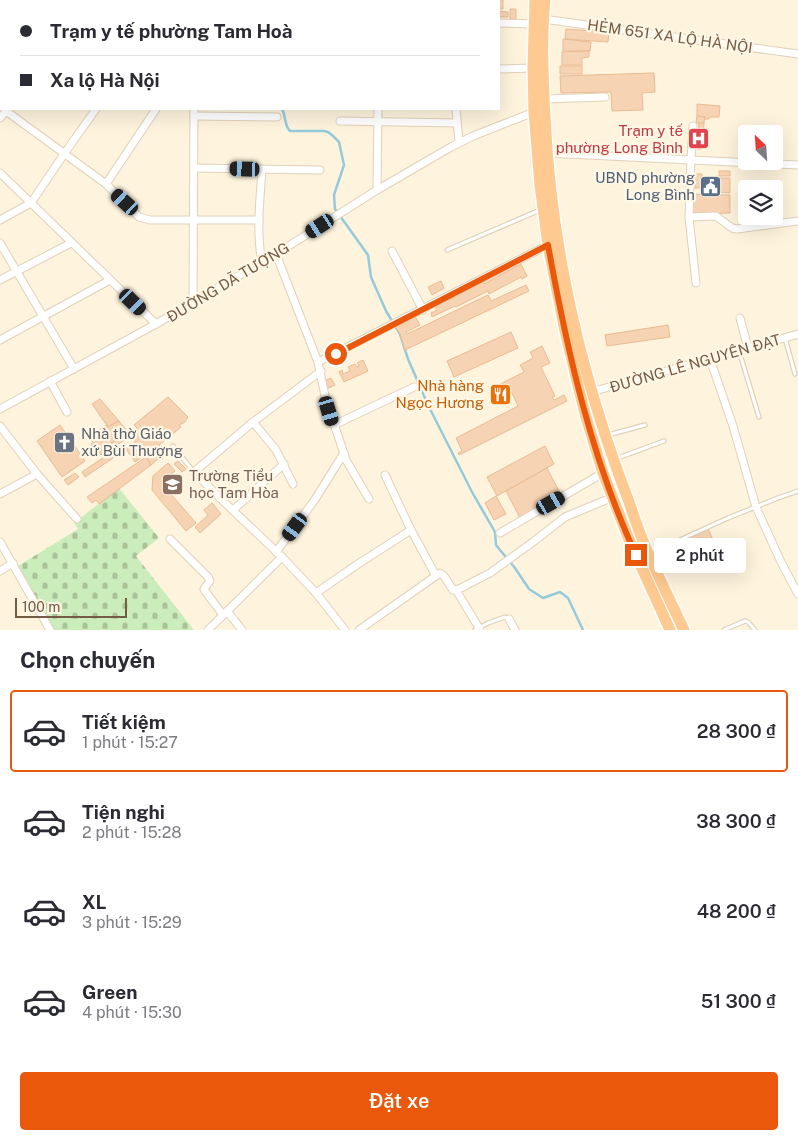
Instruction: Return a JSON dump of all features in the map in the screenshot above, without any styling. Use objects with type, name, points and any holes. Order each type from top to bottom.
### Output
[{"type":"highway","points":[[539,8],[533,68],[534,112],[548,245],[565,331],[585,391],[605,436],[612,460],[648,554],[684,630]]},
{"type":"highway","points":[[539,8],[546,153],[559,251],[576,332],[585,391],[603,474],[630,542],[670,630]]},
{"type":"street","name":"HẺM 651 XA LỘ HÀ NỘI","points":[[500,23],[539,8],[798,54]]},
{"type":"street","points":[[500,69],[533,68]]},
{"type":"street","points":[[544,99],[605,97]]},
{"type":"street","points":[[0,118],[7,110],[106,184],[139,217],[144,219],[259,220]]},
{"type":"street","points":[[0,220],[30,203],[95,110]]},
{"type":"street","points":[[106,184],[155,110]]},
{"type":"street","points":[[377,190],[378,110]]},
{"type":"street","points":[[456,110],[459,142]]},
{"type":"street","name":"ĐƯỜNG DÃ TƯỢNG","points":[[0,409],[156,324],[276,254],[377,190],[459,142],[534,112]]},
{"type":"street","points":[[193,302],[194,113],[277,117]]},
{"type":"street","points":[[340,121],[457,123]]},
{"type":"street","points":[[693,126],[689,217],[696,283]]},
{"type":"street","points":[[546,153],[798,165]]},
{"type":"street","points":[[194,168],[320,170]]},
{"type":"street","points":[[262,170],[258,243],[262,262]]},
{"type":"street","points":[[0,173],[156,324]]},
{"type":"street","points":[[689,217],[716,216],[732,228],[737,229],[798,221]]},
{"type":"street","points":[[0,242],[74,369]]},
{"type":"street","points":[[0,280],[72,243]]},
{"type":"street","points":[[318,362],[548,245]]},
{"type":"street","points":[[392,251],[423,310]]},
{"type":"street","points":[[276,254],[318,362],[325,396],[348,464],[370,499]]},
{"type":"street","points":[[0,340],[110,280]]},
{"type":"street","points":[[740,318],[748,348]]},
{"type":"street","name":"ĐƯỜNG LÊ NGUYÊN ĐẠT","points":[[585,391],[798,334]]},
{"type":"street","points":[[710,359],[733,426],[756,507],[798,594]]},
{"type":"street","points":[[321,371],[253,422],[194,472],[316,593],[345,630]]},
{"type":"street","points":[[50,381],[68,412]]},
{"type":"street","points":[[334,425],[414,387]]},
{"type":"street","points":[[253,422],[272,445],[284,464],[293,484]]},
{"type":"street","points":[[0,426],[37,474],[77,519]]},
{"type":"street","points":[[208,630],[279,555],[344,453]]},
{"type":"street","points":[[233,510],[284,464]]},
{"type":"street","points":[[0,494],[37,474]]},
{"type":"street","points":[[500,533],[603,474]]},
{"type":"street","points":[[386,475],[411,530],[436,576]]},
{"type":"street","points":[[456,590],[490,573],[565,517],[612,497]]},
{"type":"street","points":[[316,593],[411,530]]},
{"type":"street","points":[[170,539],[208,577],[210,581],[204,589],[205,591],[242,630]]},
{"type":"street","points":[[0,542],[50,630]]},
{"type":"street","points":[[0,571],[12,564]]},
{"type":"street","points":[[359,630],[440,573],[452,589],[456,590],[477,629]]},
{"type":"street","points":[[509,619],[515,630]]},
{"type":"lane","points":[[446,250],[543,209]]},
{"type":"lane","points":[[785,338],[795,374]]},
{"type":"lane","points":[[738,351],[758,417]]},
{"type":"lane","points":[[605,436],[645,425]]},
{"type":"lane","points":[[612,460],[664,441]]},
{"type":"lane","points":[[173,446],[194,472]]},
{"type":"lane","points":[[648,554],[677,540],[798,491]]},
{"type":"lane","points":[[477,629],[497,619],[505,617],[509,619]]},
{"type":"lane","points":[[724,630],[745,621],[756,630]]},
{"type":"green space","points":[[119,488],[159,538],[136,556],[194,630],[53,630],[18,566],[78,529],[74,523]]},
{"type":"building","points":[[500,0],[503,0],[503,9],[500,9]]},
{"type":"building","points":[[510,9],[516,9],[516,20],[510,19]]},
{"type":"building","points":[[500,11],[508,12],[508,17],[500,17]]},
{"type":"building","points":[[566,29],[609,32],[608,42],[565,39]]},
{"type":"building","points":[[563,39],[591,42],[590,51],[563,51]]},
{"type":"building","points":[[589,51],[589,57],[582,58],[582,65],[562,65],[562,52]]},
{"type":"building","points":[[560,66],[582,66],[582,74],[560,74]]},
{"type":"building","points":[[654,73],[655,92],[642,93],[643,110],[612,111],[611,92],[561,93],[560,76]]},
{"type":"building","points":[[697,104],[720,106],[719,117],[704,119],[705,117],[697,116]]},
{"type":"building","points":[[697,116],[705,117],[704,123],[696,123]]},
{"type":"building","points":[[699,123],[704,123],[702,149],[697,149]]},
{"type":"building","points":[[719,171],[730,171],[730,176],[719,176]]},
{"type":"building","points":[[695,174],[702,174],[701,188],[695,188]]},
{"type":"building","points":[[719,178],[730,178],[730,193],[719,192]]},
{"type":"building","points":[[693,194],[730,195],[730,213],[692,214]]},
{"type":"building","points":[[521,264],[527,276],[522,279],[521,277],[489,294],[488,291],[432,317],[431,313],[437,310],[435,306],[483,282],[484,284]]},
{"type":"building","points":[[441,281],[444,288],[432,295],[428,287]]},
{"type":"building","points":[[526,285],[529,291],[405,350],[400,334],[395,326],[415,316],[420,325],[406,332],[407,334],[488,295],[491,301]]},
{"type":"building","points":[[668,325],[670,337],[607,346],[605,335]]},
{"type":"building","points":[[511,332],[518,348],[454,377],[447,361]]},
{"type":"building","points":[[542,346],[550,363],[541,367],[555,396],[552,397],[554,400],[564,395],[567,401],[459,455],[458,453],[462,451],[456,438],[518,406],[512,393],[497,400],[491,389],[524,372],[520,365],[533,358],[530,352]]},
{"type":"building","points":[[363,360],[368,371],[344,382],[339,372],[342,370],[343,374],[350,371],[348,367],[355,364],[357,367],[359,366],[357,363]]},
{"type":"building","points":[[331,378],[335,385],[326,389],[324,381]]},
{"type":"building","points":[[168,397],[188,417],[185,422],[179,425],[181,427],[159,445],[166,452],[151,465],[130,434],[137,428],[134,425]]},
{"type":"building","points":[[100,399],[119,421],[108,427],[92,404]]},
{"type":"building","points":[[119,421],[128,432],[94,455],[89,448],[92,447],[92,439],[96,436],[95,432]]},
{"type":"building","points":[[60,425],[85,461],[62,477],[37,441]]},
{"type":"building","points":[[128,432],[131,436],[101,455],[99,452]]},
{"type":"building","points":[[135,442],[145,455],[135,462],[126,449]]},
{"type":"building","points":[[545,446],[554,464],[497,496],[487,477]]},
{"type":"building","points":[[110,453],[113,458],[85,477],[82,472]]},
{"type":"building","points":[[146,457],[151,465],[99,504],[96,500],[92,503],[87,497]]},
{"type":"building","points":[[178,461],[186,469],[182,472],[174,464]]},
{"type":"building","points":[[168,463],[175,471],[163,481],[163,485],[196,523],[186,531],[152,490],[153,476]]},
{"type":"building","points":[[547,468],[561,495],[520,518],[506,491]]},
{"type":"building","points":[[75,473],[79,477],[68,485],[64,480]]},
{"type":"building","points":[[496,496],[506,514],[494,520],[485,503]]},
{"type":"building","points":[[212,503],[221,514],[200,533],[195,527],[208,515],[204,510]]},
{"type":"building","points":[[708,529],[716,546],[677,565],[669,547]]},
{"type":"waterway","points":[[282,110],[290,131],[324,131],[328,132],[339,142],[344,165],[334,195],[335,209],[368,255],[371,277],[386,311],[400,334],[408,359],[428,405],[472,492],[495,532],[496,545],[529,589],[543,598],[560,592],[568,598],[583,630]]},
{"type":"place","name":"Trạm y tế phường Long Bình","points":[[699,139]]},
{"type":"place","name":"UBND phường Long Bình","points":[[711,186]]},
{"type":"place","name":"Nhà hàng Ngọc Hương","points":[[500,394]]},
{"type":"place","name":"Nhà thờ Giáo xứ Bùi Thượng","points":[[65,442]]},
{"type":"place","name":"Trường Tiểu học Tam Hòa","points":[[173,484]]},
{"type":"route","points":[[336,354],[548,245],[555,286],[585,414],[603,474],[636,555]]}]
